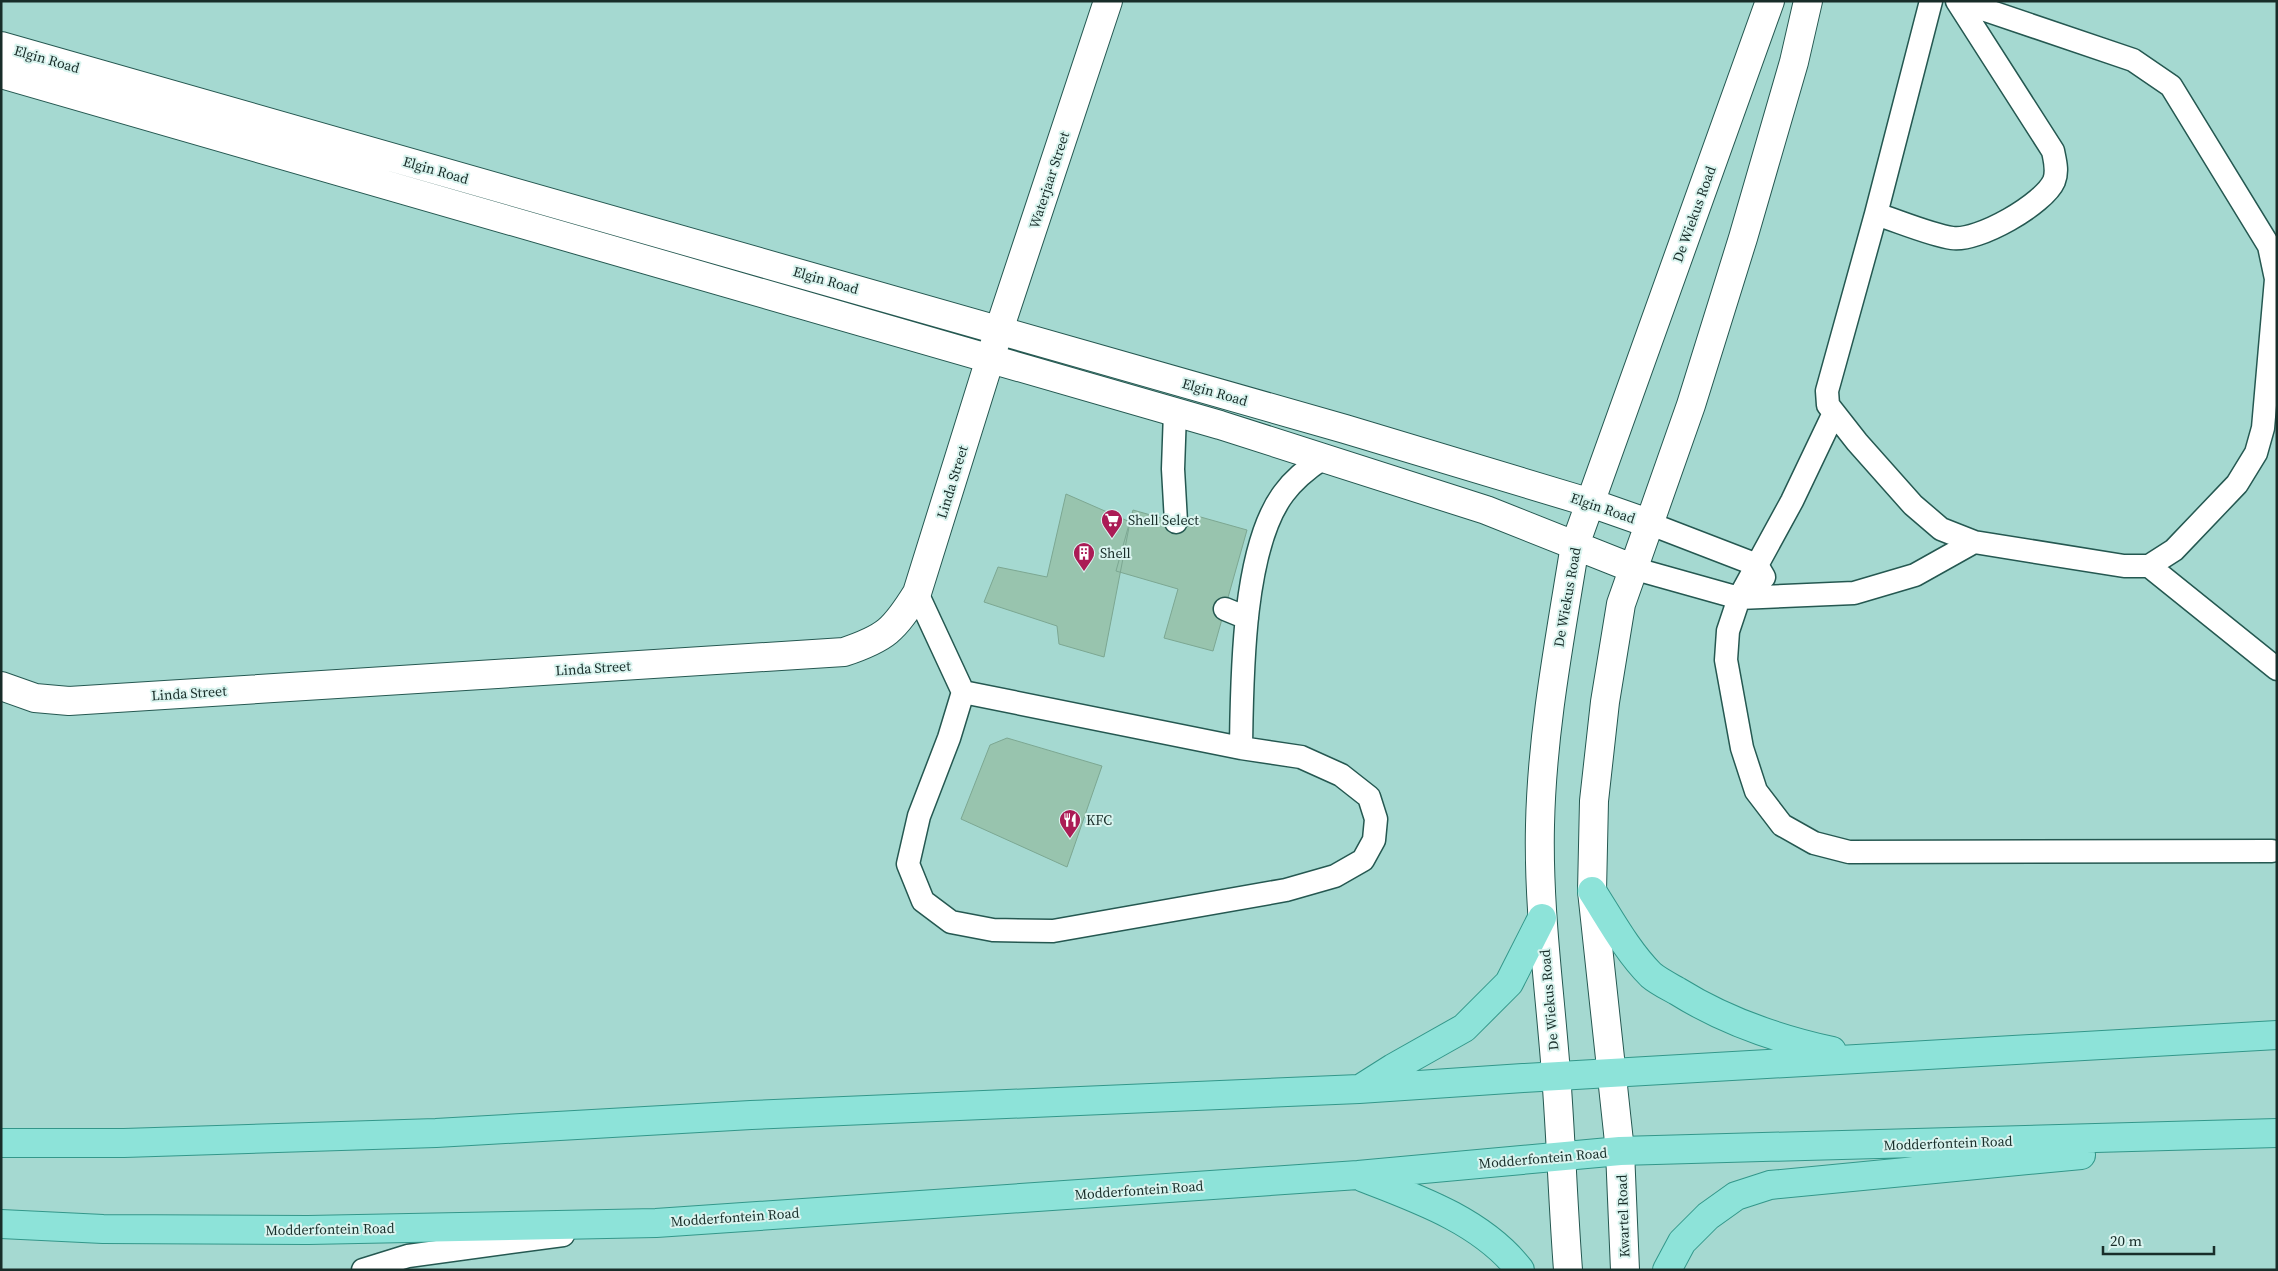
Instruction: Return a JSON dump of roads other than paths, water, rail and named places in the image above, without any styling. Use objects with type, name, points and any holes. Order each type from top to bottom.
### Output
[{"type":"main road","points":[[1592,891],[1621,937],[1652,976],[1701,1006],[1737,1023],[1796,1043],[1865,1059]]},
{"type":"main road","points":[[1359,1089],[1464,1028],[1509,982],[1542,918]]},
{"type":"main road","points":[[1,1143],[124,1143],[436,1133],[751,1115],[1359,1089],[2277,1035]]},
{"type":"main road","name":"Modderfontein Road","points":[[1,1224],[103,1230],[308,1230],[656,1223],[1358,1175],[1620,1151],[2277,1133]]},
{"type":"main road","points":[[1667,1270],[1682,1242],[1708,1216],[1736,1196],[1770,1185],[2277,1137]]},
{"type":"main road","points":[[1358,1175],[1402,1192],[1484,1234],[1511,1258],[1520,1270]]},
{"type":"street","name":"Waterjaar Street","points":[[990,358],[1108,1]]},
{"type":"street","name":"De Wiekus Road","points":[[1556,1076],[1542,918],[1540,826],[1546,725],[1575,545],[1770,1]]},
{"type":"street","points":[[1612,1073],[1592,891],[1594,801],[1605,702],[1621,604],[1632,568],[1691,405],[1743,238],[1794,62],[1808,1]]},
{"type":"street","name":"Elgin Road","points":[[1,46],[1345,429],[1591,502],[1648,523]]},
{"type":"street","name":"Elgin Road","points":[[1,74],[1175,412],[1486,510],[1632,568]]},
{"type":"street","name":"Linda Street","points":[[1,686],[36,698],[69,701],[844,652],[872,643],[898,624],[917,593],[990,358]]},
{"type":"street","name":"Kwartel Road","points":[[1612,1073],[1620,1151],[1625,1270]]},
{"type":"street","points":[[1556,1076],[1568,1270]]},
{"type":"lane","points":[[1931,1],[1876,214],[1827,391],[1828,405],[1912,505],[1941,529],[1974,542],[2124,566],[2149,566],[2174,550],[2237,484],[2256,453],[2263,428],[2276,279],[2269,246],[2171,86],[2133,60],[1958,1]]},
{"type":"lane","points":[[1876,214],[1952,238],[1969,238],[1984,233],[2045,196],[2055,180],[2056,165],[2053,151],[1958,1]]},
{"type":"lane","points":[[1175,412],[1173,469],[1176,522]]},
{"type":"lane","points":[[1834,413],[1792,501],[1739,598],[1728,631],[1726,660],[1742,748],[1756,791],[1782,826],[1814,843],[1849,852],[2272,851]]},
{"type":"lane","points":[[1241,748],[1246,618],[1260,547],[1269,518],[1282,494],[1297,477],[1323,458]]},
{"type":"lane","points":[[1648,523],[1757,565],[1776,598]]},
{"type":"lane","points":[[1632,568],[1739,598],[1776,598],[1854,593],[1915,575],[1974,542]]},
{"type":"lane","points":[[2149,566],[2277,669]]},
{"type":"lane","points":[[917,593],[963,692],[949,738],[919,816],[908,864],[923,901],[951,922],[993,930],[1053,931],[1286,890],[1335,876],[1363,860],[1374,840],[1376,819],[1369,797],[1341,775],[1301,757],[1241,748],[963,692]]},
{"type":"lane","points":[[1225,609],[1246,618]]},
{"type":"lane","points":[[363,1270],[408,1256],[656,1223]]},
{"type":"place","name":"Shell Select","points":[[1112,539]]},
{"type":"place","name":"Shell","points":[[1084,572]]},
{"type":"place","name":"KFC","points":[[1070,839]]}]
